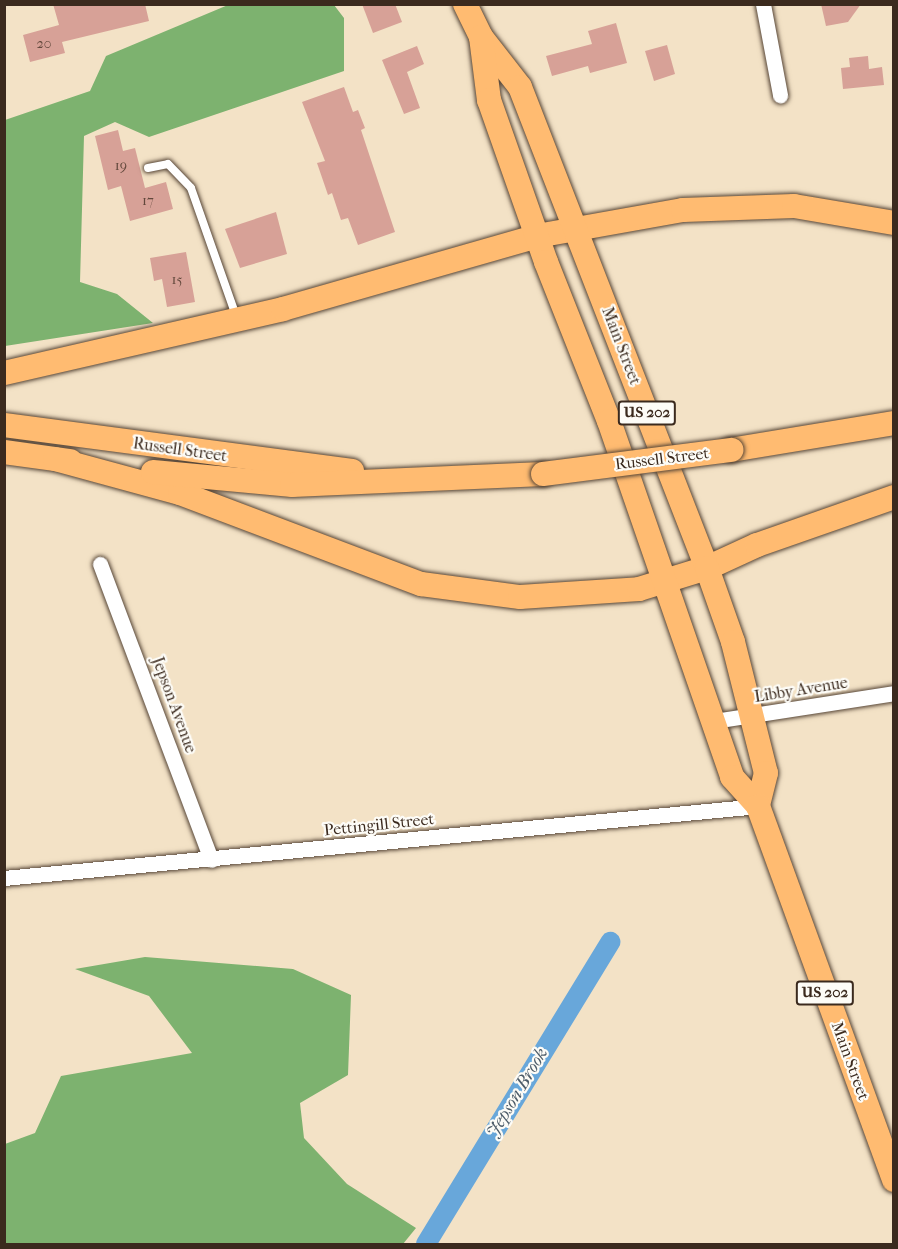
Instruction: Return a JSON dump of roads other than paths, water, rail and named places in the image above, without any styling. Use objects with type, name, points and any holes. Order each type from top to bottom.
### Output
[{"type":"main road","name":"Main Street","points":[[465,4],[480,37],[520,87],[577,227],[707,568],[753,717],[765,773],[758,806]]},
{"type":"main road","name":"Main Street","points":[[480,37],[489,100],[537,237],[665,581],[732,777],[758,806],[894,1180]]},
{"type":"main road","points":[[4,373],[237,320],[383,283],[577,227],[683,210],[750,206],[795,206],[894,223]]},
{"type":"main road","name":"Russell Street","points":[[4,452],[207,479],[292,485],[543,474],[731,450],[894,423]]},
{"type":"main road","name":"Russell Street","points":[[4,425],[428,479]]},
{"type":"main road","points":[[55,459],[180,493],[430,586],[520,597],[639,589],[707,568],[757,545],[894,497]]},
{"type":"street","points":[[763,4],[780,95]]},
{"type":"street","name":"Jepson Avenue","points":[[100,564],[211,860]]},
{"type":"street","name":"Libby Avenue","points":[[714,722],[894,693]]},
{"type":"street","name":"Pettingill Street","points":[[4,878],[758,806]]},
{"type":"lane","points":[[148,168],[168,164],[191,188],[237,320]]},
{"type":"waterway","name":"Jepson Brook","points":[[426,1244],[610,942]]}]
